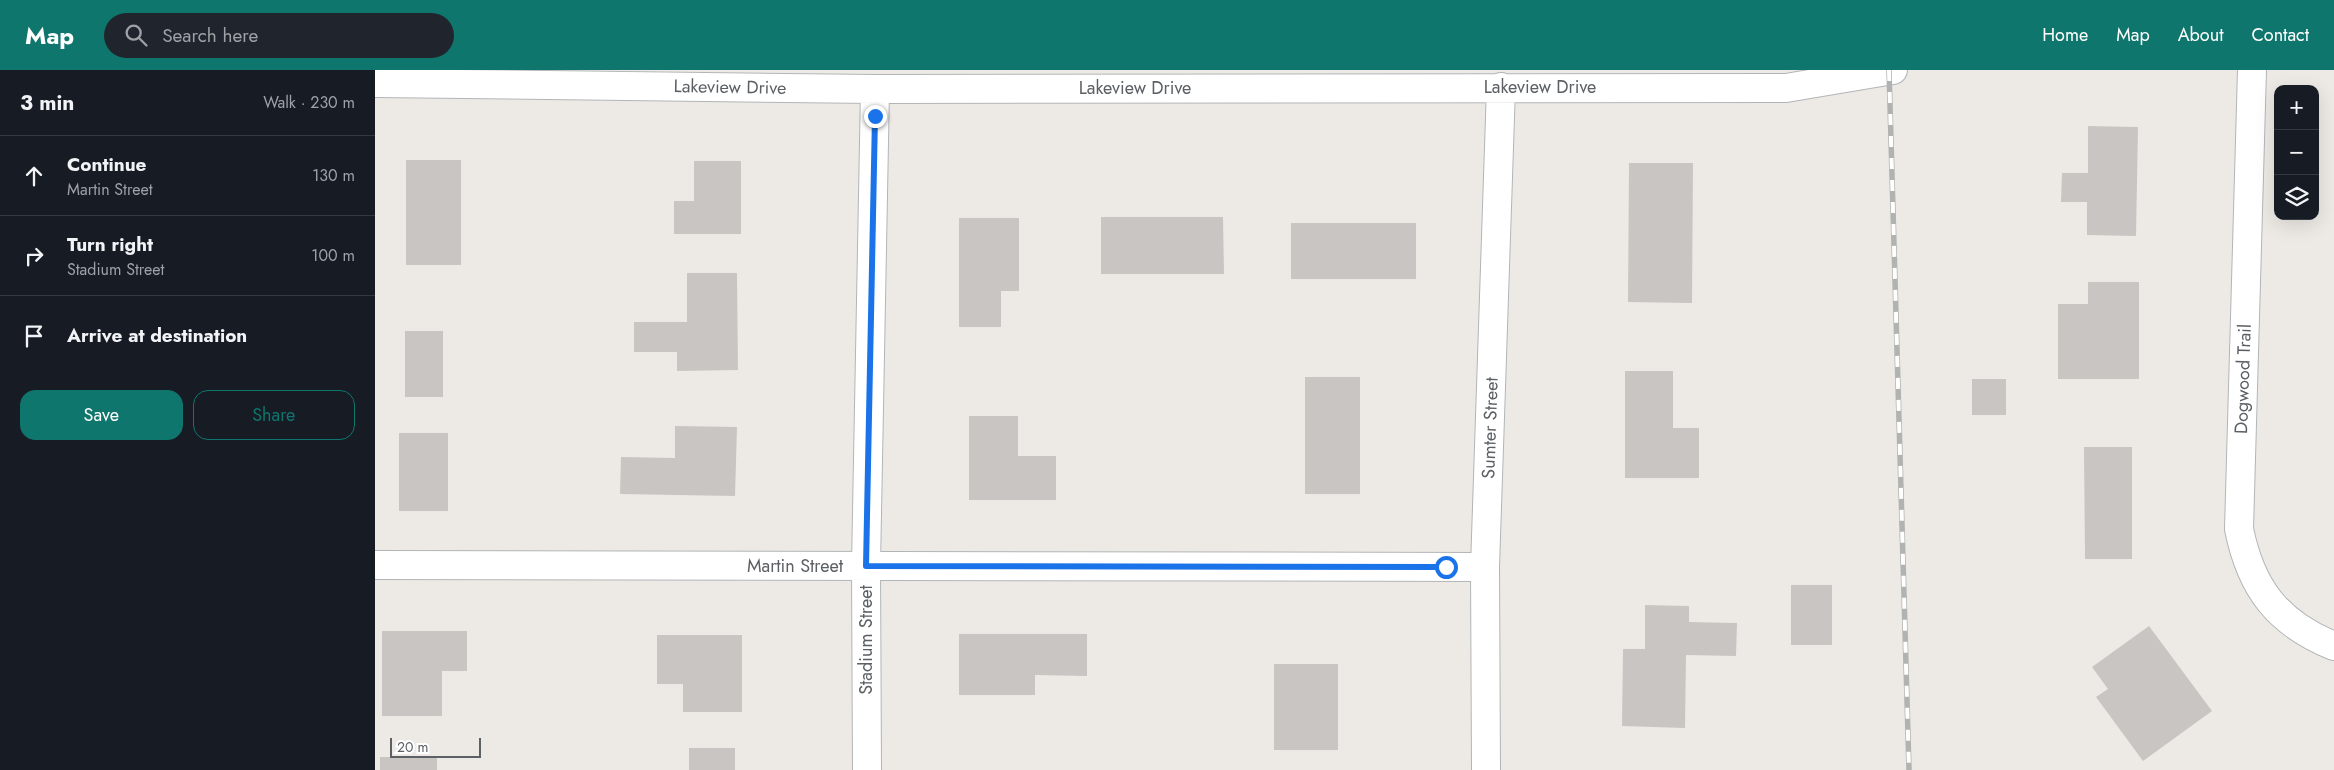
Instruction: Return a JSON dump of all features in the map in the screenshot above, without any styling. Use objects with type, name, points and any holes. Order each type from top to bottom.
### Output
[{"type":"street","name":"Lakeview Drive","points":[[375,83],[875,89],[1501,87],[1786,79],[1893,70]]},
{"type":"street","name":"Dogwood Trail","points":[[2252,70],[2239,528],[2251,571],[2261,591],[2275,608],[2293,624],[2313,637],[2334,646]]},
{"type":"street","name":"Sumter Street","points":[[1486,770],[1485,567],[1501,87]]},
{"type":"street","name":"Stadium Street","points":[[867,770],[866,566],[875,89]]},
{"type":"street","name":"Martin Street","points":[[375,565],[1485,567]]},
{"type":"building","points":[[2088,126],[2138,127],[2136,236],[2087,235],[2087,202],[2061,202],[2062,173],[2088,173]]},
{"type":"building","points":[[406,160],[461,160],[461,265],[406,265]]},
{"type":"building","points":[[694,161],[741,161],[741,234],[674,234],[674,201],[694,201]]},
{"type":"building","points":[[1629,163],[1693,163],[1692,303],[1628,302]]},
{"type":"building","points":[[1101,217],[1223,217],[1224,274],[1101,274]]},
{"type":"building","points":[[959,218],[1019,218],[1019,291],[1001,291],[1001,327],[959,327]]},
{"type":"building","points":[[1291,223],[1416,223],[1416,279],[1291,279]]},
{"type":"building","points":[[687,273],[737,273],[738,370],[677,371],[677,352],[634,352],[634,322],[687,322]]},
{"type":"building","points":[[2088,282],[2139,282],[2139,379],[2058,379],[2058,304],[2088,304]]},
{"type":"building","points":[[405,331],[443,331],[443,397],[405,397]]},
{"type":"building","points":[[1625,371],[1673,371],[1673,428],[1699,428],[1699,478],[1625,478]]},
{"type":"building","points":[[1305,377],[1360,377],[1360,494],[1305,494]]},
{"type":"building","points":[[1972,379],[2006,379],[2006,415],[1972,415]]},
{"type":"building","points":[[969,416],[1018,416],[1018,456],[1056,456],[1056,500],[969,500]]},
{"type":"building","points":[[675,426],[737,427],[735,496],[620,494],[621,457],[675,458]]},
{"type":"building","points":[[399,433],[448,433],[448,511],[399,511]]},
{"type":"building","points":[[2084,447],[2132,447],[2132,559],[2085,559]]},
{"type":"building","points":[[1791,585],[1832,585],[1832,645],[1791,645]]},
{"type":"building","points":[[1645,605],[1689,606],[1689,622],[1737,623],[1736,656],[1686,655],[1685,728],[1622,726],[1623,649],[1645,649]]},
{"type":"building","points":[[2149,626],[2212,711],[2143,761],[2096,697],[2108,689],[2092,667]]},
{"type":"building","points":[[382,631],[467,631],[467,671],[442,671],[442,716],[382,716]]},
{"type":"building","points":[[959,634],[1087,634],[1087,676],[1035,675],[1035,695],[959,695]]},
{"type":"building","points":[[657,635],[742,635],[742,712],[683,712],[683,684],[657,684]]},
{"type":"building","points":[[1274,664],[1338,664],[1338,750],[1274,750]]},
{"type":"building","points":[[689,748],[735,748],[735,770],[689,770]]},
{"type":"building","points":[[380,757],[437,757],[437,770],[380,770]]},
{"type":"railway","points":[[1889,70],[1909,770]]},
{"type":"route","points":[[875,116],[866,566],[1446,567]]}]
